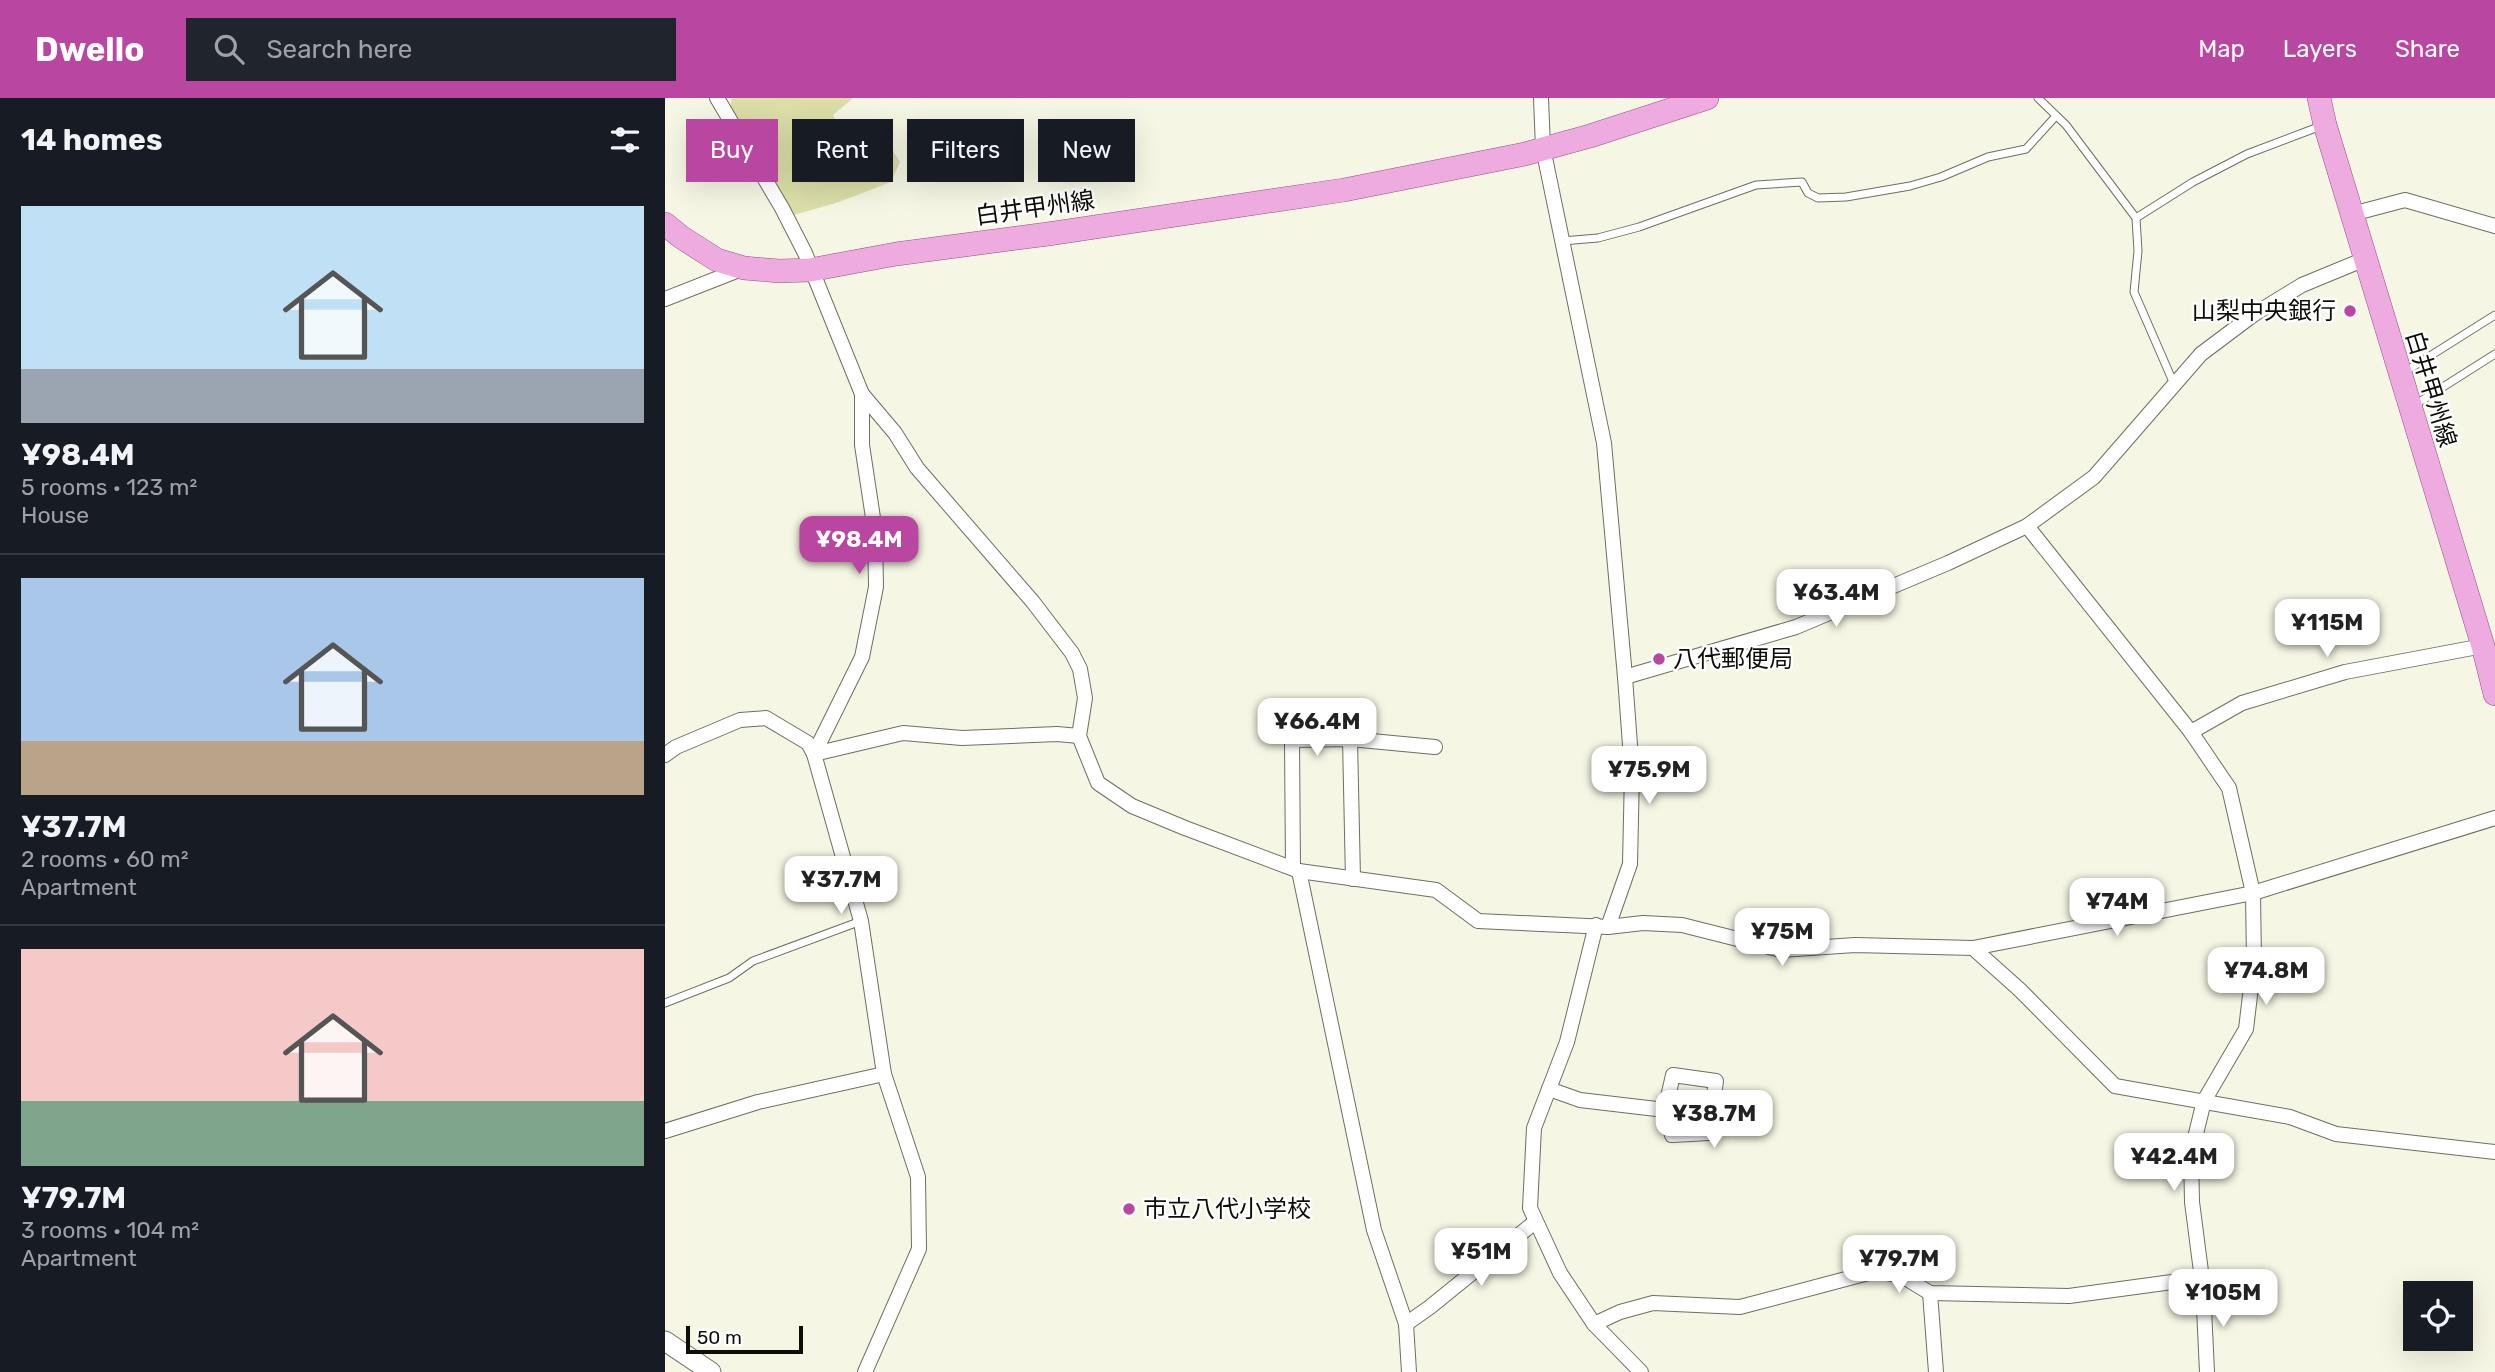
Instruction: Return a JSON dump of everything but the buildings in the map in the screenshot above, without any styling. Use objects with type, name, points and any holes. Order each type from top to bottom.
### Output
[{"type":"main road","name":"白井甲州線","points":[[665,224],[717,260],[744,268],[810,270],[896,254],[1344,190],[1525,154],[1707,98]]},
{"type":"main road","name":"白井甲州線","points":[[2319,98],[2495,694]]},
{"type":"street","points":[[717,98],[782,208],[805,253],[862,394],[895,433],[917,468],[1033,602],[1072,653],[1080,669],[1085,698],[1079,736],[1098,783],[1132,806],[1296,870],[1436,890],[1478,921],[1602,926],[1643,923],[1682,925],[1781,950],[1855,945],[1973,948],[2253,893],[2495,818]]},
{"type":"street","points":[[1541,98],[1543,148],[1604,443],[1632,772],[1630,864],[1602,926],[1567,1042],[1534,1128],[1531,1208],[1560,1273],[1594,1324],[1641,1372]]},
{"type":"street","points":[[2353,214],[2405,200],[2495,226]]},
{"type":"street","points":[[1625,677],[1796,627],[1948,563],[2027,526],[2094,477],[2201,354],[2253,315],[2302,285],[2365,259]]},
{"type":"street","points":[[665,299],[744,268]]},
{"type":"street","points":[[814,754],[862,657],[876,587],[875,531],[862,445],[862,394]]},
{"type":"street","points":[[2027,526],[2191,732],[2229,788],[2253,893],[2254,962],[2246,1029],[2204,1101],[2191,1154],[2192,1202],[2203,1287],[2207,1372]]},
{"type":"street","points":[[2191,732],[2242,704],[2344,672],[2483,646]]},
{"type":"street","points":[[665,755],[676,747],[740,720],[766,718],[808,743],[814,754],[861,921],[884,1074],[918,1177],[919,1250],[865,1372]]},
{"type":"street","points":[[814,754],[903,733],[962,738],[1057,734],[1079,736]]},
{"type":"street","points":[[1350,739],[1353,878]]},
{"type":"street","points":[[1409,1372],[1406,1324],[1374,1230],[1296,870],[1292,740],[1350,739],[1435,747]]},
{"type":"street","points":[[1973,948],[2115,1086],[2290,1117],[2336,1134],[2495,1152]]},
{"type":"street","points":[[665,1131],[758,1102],[884,1074]]},
{"type":"street","points":[[1673,1075],[1716,1082],[1709,1133],[1672,1135],[1665,1110],[1673,1075]]},
{"type":"street","points":[[1549,1089],[1580,1100],[1665,1110]]},
{"type":"street","points":[[1406,1324],[1535,1222]]},
{"type":"street","points":[[1594,1324],[1620,1312],[1653,1303],[1740,1307],[1876,1270],[1902,1276],[1930,1293],[2069,1296],[2172,1282],[2203,1287]]},
{"type":"street","points":[[1930,1293],[1936,1372]]},
{"type":"street","points":[[665,1341],[711,1372]]},
{"type":"lane","points":[[2038,98],[2066,125],[2136,218],[2139,251],[2134,292],[2174,384]]},
{"type":"lane","points":[[1562,241],[1598,238],[1639,227],[1756,185],[1802,182],[1808,192],[1818,198],[1846,197],[1910,186],[1941,177],[1988,157],[2026,149],[2056,116]]},
{"type":"lane","points":[[2136,218],[2193,182],[2247,154],[2325,125]]},
{"type":"lane","points":[[2400,376],[2495,315]]},
{"type":"lane","points":[[2409,408],[2495,354]]},
{"type":"lane","points":[[665,1003],[729,978],[753,961],[861,921]]},
{"type":"green space","points":[[732,98],[853,98],[833,115],[835,119],[792,119],[792,182],[891,182],[839,202],[794,215],[774,182],[778,182],[778,119],[736,119],[730,109]]},
{"type":"green space","points":[[893,151],[900,162],[893,178]]},
{"type":"place","name":"山梨中央銀行","points":[[2350,311]]},
{"type":"place","name":"八代郵便局","points":[[1659,659]]},
{"type":"place","name":"市立八代小学校","points":[[1129,1209]]}]
